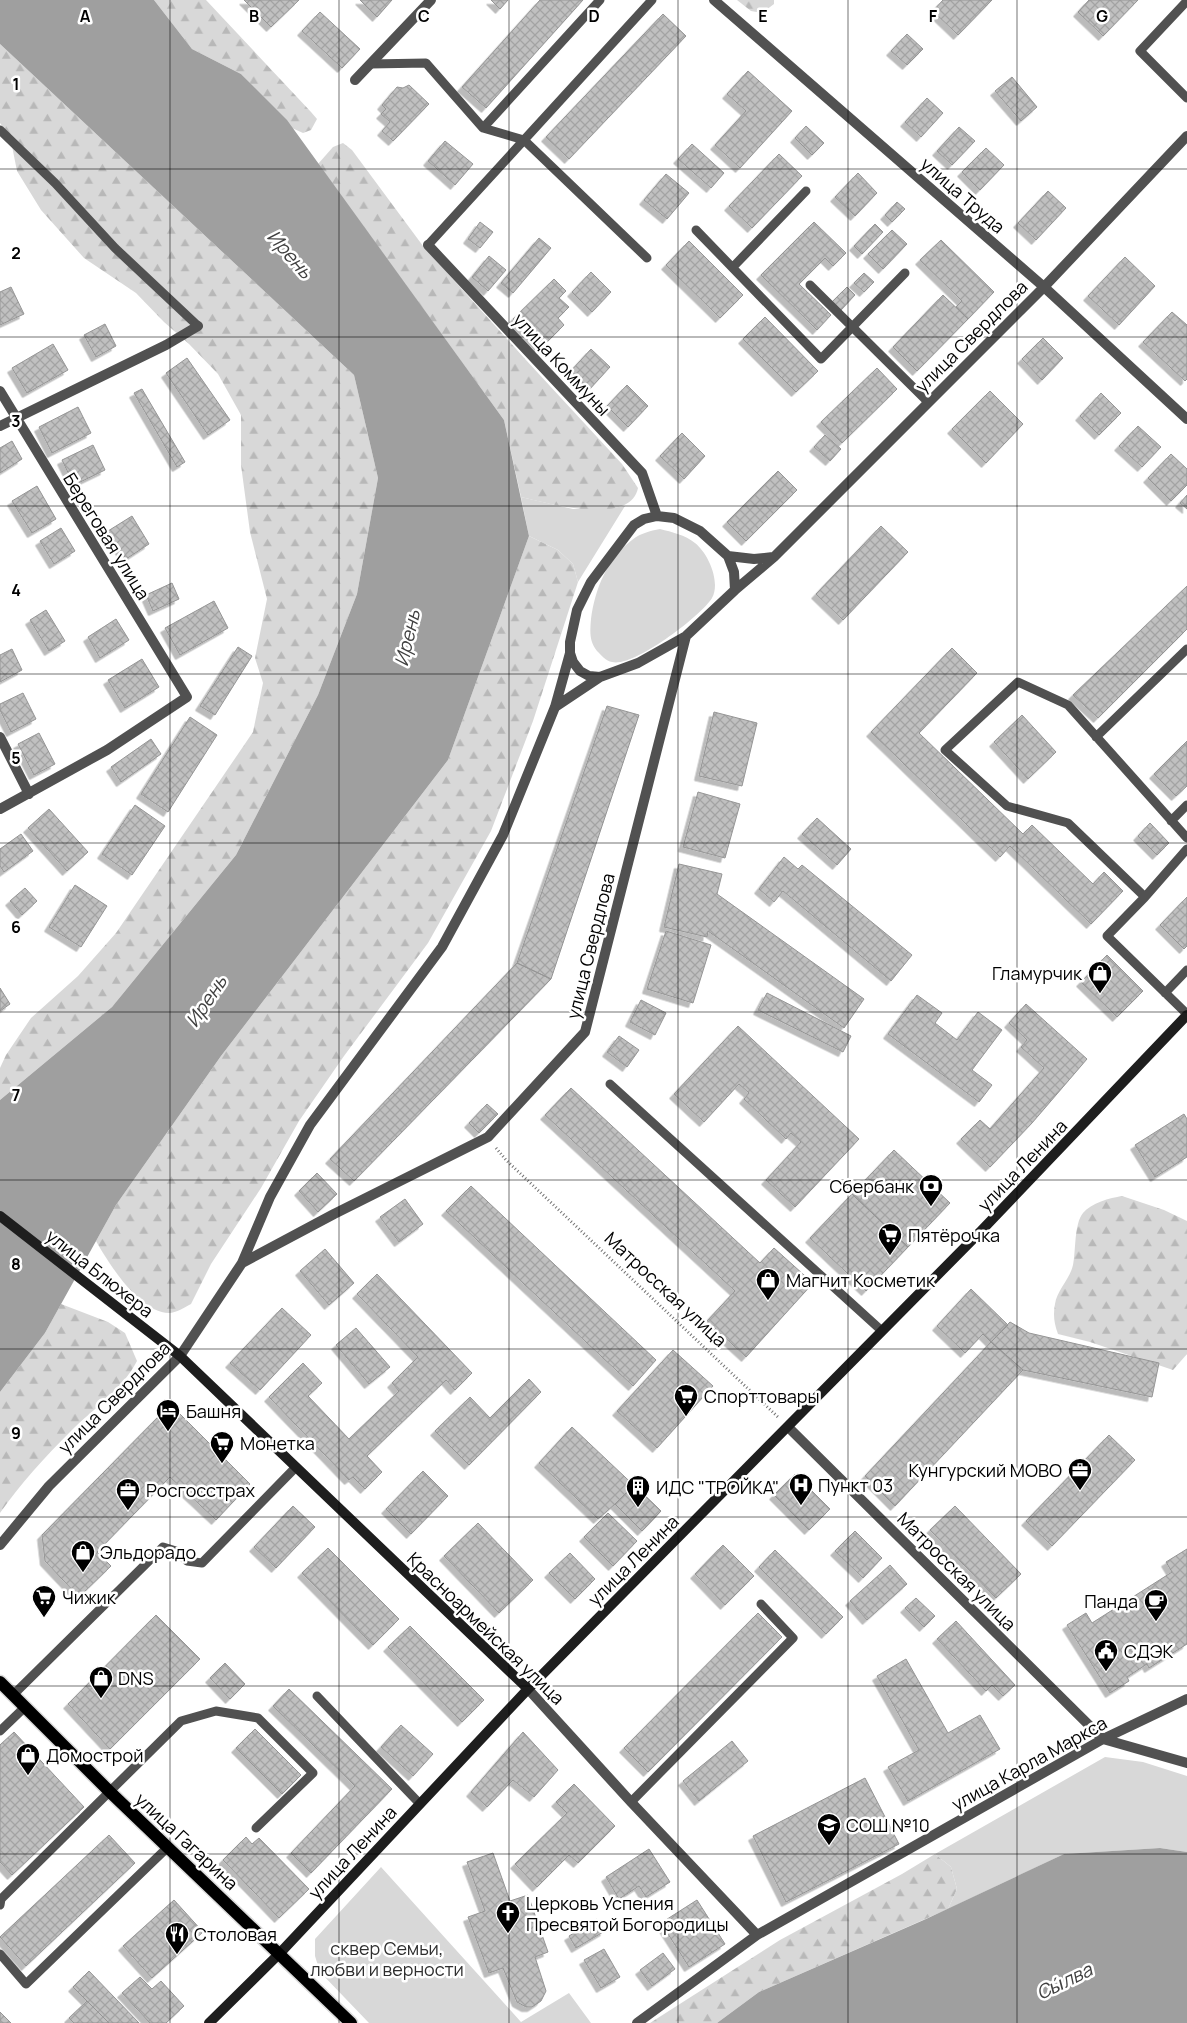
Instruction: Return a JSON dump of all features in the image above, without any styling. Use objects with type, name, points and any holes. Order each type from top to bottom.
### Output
[{"type":"main road","name":"улица Гагарина","points":[[0,1682],[110,1792],[351,2023]]},
{"type":"street","points":[[355,80],[431,0]]},
{"type":"street","name":"улица Труда","points":[[714,0],[1044,287],[1187,419]]},
{"type":"street","name":"улица Свердлова","points":[[600,677],[638,663],[686,636],[774,557],[1044,287],[1187,136]]},
{"type":"street","name":"улица Коммуны","points":[[428,245],[642,473],[657,516]]},
{"type":"street","points":[[0,426],[166,346],[198,326]]},
{"type":"street","name":"Береговая улица","points":[[0,391],[187,697],[108,750],[29,794]]},
{"type":"street","points":[[657,516],[674,518],[700,531],[728,556],[734,572],[735,590]]},
{"type":"street","name":"улица Свердлова","points":[[0,1545],[49,1486],[180,1356],[242,1263],[270,1197],[310,1125],[442,948],[503,835],[555,707],[570,653],[570,642],[578,610],[591,582],[634,525],[644,519],[657,516]]},
{"type":"street","points":[[728,556],[754,559],[774,557]]},
{"type":"street","name":"улица Свердлова","points":[[242,1263],[334,1214],[488,1137],[585,1032],[686,636]]},
{"type":"street","points":[[570,653],[573,662],[580,671],[590,676],[600,677]]},
{"type":"street","points":[[555,707],[600,677]]},
{"type":"street","points":[[0,737],[29,794],[0,809]]},
{"type":"street","name":"улица Ленина","points":[[209,2023],[280,1953],[528,1689],[981,1231],[1187,1014]]},
{"type":"street","name":"улица Блюхера","points":[[0,1216],[180,1356]]},
{"type":"street","name":"Красноармейская улица","points":[[180,1356],[528,1689],[631,1802],[757,1935]]},
{"type":"street","name":"Матросская улица","points":[[788,1427],[1103,1739],[1187,1763]]},
{"type":"street","name":"улица Карла Маркса","points":[[637,2023],[757,1935],[1103,1739],[1187,1699]]},
{"type":"lane","points":[[484,128],[600,0]]},
{"type":"lane","points":[[428,245],[652,0]]},
{"type":"lane","points":[[1187,1],[1140,51],[1187,98]]},
{"type":"lane","points":[[370,64],[426,63],[484,128],[524,140],[647,258]]},
{"type":"lane","points":[[0,130],[55,183],[116,248],[198,326]]},
{"type":"lane","points":[[733,267],[806,191]]},
{"type":"lane","points":[[696,230],[821,359],[905,273]]},
{"type":"lane","points":[[810,285],[928,402]]},
{"type":"lane","points":[[1096,737],[1187,649]]},
{"type":"lane","points":[[1146,897],[1068,823],[1007,806],[945,750],[1018,682],[1068,705],[1187,838]]},
{"type":"lane","points":[[1172,821],[1187,805]]},
{"type":"lane","points":[[1187,849],[1146,897],[1107,936],[1187,1014]]},
{"type":"lane","points":[[1165,993],[1187,970]]},
{"type":"lane","points":[[610,1084],[882,1331]]},
{"type":"lane","points":[[13,1695],[163,1547],[176,1551],[187,1561],[202,1564],[296,1467]]},
{"type":"lane","points":[[631,1802],[793,1638],[761,1604]]},
{"type":"lane","points":[[317,1696],[420,1804]]},
{"type":"lane","points":[[0,1731],[25,1707]]},
{"type":"lane","points":[[0,1905],[1,1899],[181,1721],[216,1711],[258,1718],[313,1773],[256,1828]]},
{"type":"lane","points":[[0,1954],[26,1984],[168,1847]]},
{"type":"path","name":"Матросская улица","points":[[488,1137],[506,1160],[788,1427]]},
{"type":"green space","points":[[154,0],[206,0],[317,119],[311,130],[303,133],[292,128],[241,74],[192,49]]},
{"type":"green space","points":[[737,0],[774,0],[774,4],[762,13],[751,11]]},
{"type":"green space","points":[[0,44],[354,375],[378,478],[357,594],[318,695],[236,855],[112,1007],[0,1100],[0,1068],[6,1055],[31,1018],[78,976],[116,933],[253,732],[263,683],[255,658],[267,599],[250,532],[241,465],[241,415],[218,374],[189,344],[136,293],[84,258],[41,210],[17,171],[10,136],[0,123]]},
{"type":"green space","points":[[343,143],[352,150],[423,246],[622,464],[638,488],[632,500],[620,507],[604,510],[567,507],[521,497],[504,420],[318,164],[333,147]]},
{"type":"green space","points":[[521,497],[573,509],[605,509],[625,506],[578,582],[573,564],[558,550],[529,536]]},
{"type":"green space","points":[[660,529],[687,538],[700,548],[712,568],[714,576],[715,584],[712,598],[695,616],[666,639],[635,657],[622,662],[612,662],[604,658],[597,651],[591,636],[593,608],[599,586],[609,565],[623,548],[639,536]]},
{"type":"green space","points":[[529,536],[558,550],[573,564],[578,582],[533,721],[491,831],[428,943],[344,1056],[299,1121],[261,1188],[211,1264],[191,1304],[172,1313],[158,1311],[147,1305],[126,1286],[96,1241],[116,1205],[221,1056],[448,760]]},
{"type":"green space","points":[[1122,1196],[1164,1210],[1187,1221],[1187,1354],[1173,1370],[1090,1342],[1058,1334],[1054,1315],[1055,1304],[1073,1265],[1080,1218],[1086,1209],[1106,1200]]},
{"type":"green space","points":[[61,1304],[108,1322],[125,1333],[137,1361],[116,1390],[71,1431],[43,1460],[0,1513],[0,1392],[45,1333]]},
{"type":"green space","points":[[1105,1757],[1143,1762],[1187,1776],[1187,1852],[1160,1848],[1064,1854],[948,1909],[957,1889],[951,1867],[935,1854]]},
{"type":"green space","points":[[935,1854],[951,1867],[957,1889],[948,1909],[759,1992],[717,2023],[650,2023],[780,1940]]},
{"type":"green space","name":"сквер Семьи, любви и верности","points":[[381,1867],[521,2022],[569,1993],[591,2023],[369,2023],[320,1972],[315,1956],[315,1939]]},
{"type":"water","name":"Ирень","points":[[0,0],[154,0],[192,49],[241,74],[287,120],[504,420],[529,536],[448,760],[221,1056],[116,1205],[45,1333],[0,1392],[0,1100],[112,1007],[236,855],[318,695],[357,594],[378,478],[354,375],[0,44]]},
{"type":"water","name":"Сы́лва","points":[[1160,1848],[1187,1852],[1187,2023],[717,2023],[759,1992],[926,1919],[1064,1854]]},
{"type":"building","points":[[244,0],[299,0],[271,27]]},
{"type":"building","points":[[360,0],[392,0],[377,17]]},
{"type":"building","points":[[491,0],[508,0],[500,9]]},
{"type":"building","points":[[540,0],[583,0],[486,108],[462,87]]},
{"type":"building","points":[[943,0],[992,0],[958,35],[933,11]]},
{"type":"building","points":[[1089,0],[1138,0],[1103,36],[1078,12]]},
{"type":"building","points":[[320,12],[360,49],[342,68],[302,31]]},
{"type":"building","points":[[663,14],[686,36],[569,159],[546,137]]},
{"type":"building","points":[[907,34],[923,49],[907,65],[891,51]]},
{"type":"building","points":[[748,71],[792,111],[740,168],[715,145],[746,111],[727,94]]},
{"type":"building","points":[[1012,77],[1037,107],[1021,121],[995,91]]},
{"type":"building","points":[[409,85],[429,104],[393,141],[382,131],[390,122],[381,114],[386,109],[382,105],[397,87],[403,88]]},
{"type":"building","points":[[927,98],[943,113],[921,137],[905,122]]},
{"type":"building","points":[[806,126],[824,143],[812,155],[795,138]]},
{"type":"building","points":[[959,127],[975,141],[952,165],[937,151]]},
{"type":"building","points":[[445,141],[473,164],[455,185],[428,161]]},
{"type":"building","points":[[692,144],[724,173],[711,188],[678,159]]},
{"type":"building","points":[[986,148],[1004,165],[980,190],[962,172]]},
{"type":"building","points":[[779,154],[802,176],[752,228],[729,206]]},
{"type":"building","points":[[858,173],[877,193],[855,216],[835,197]]},
{"type":"building","points":[[666,174],[689,193],[667,219],[644,200]]},
{"type":"building","points":[[1048,191],[1066,208],[1036,240],[1018,223]]},
{"type":"building","points":[[897,202],[905,209],[892,222],[885,215]]},
{"type":"building","points":[[480,222],[493,232],[480,248],[468,239]]},
{"type":"building","points":[[814,222],[846,253],[833,266],[825,258],[799,284],[831,315],[817,330],[761,275]]},
{"type":"building","points":[[875,224],[883,232],[862,254],[854,246]]},
{"type":"building","points":[[892,230],[907,244],[883,269],[868,254]]},
{"type":"building","points":[[539,238],[551,248],[513,293],[501,283]]},
{"type":"building","points":[[941,240],[994,292],[968,319],[956,307],[962,301],[920,260]]},
{"type":"building","points":[[689,241],[743,295],[720,318],[666,265]]},
{"type":"building","points":[[489,256],[506,270],[488,291],[472,277]]},
{"type":"building","points":[[1125,257],[1155,286],[1119,325],[1088,296]]},
{"type":"building","points":[[591,272],[611,292],[592,312],[572,292]]},
{"type":"building","points":[[864,273],[874,282],[864,292],[854,283]]},
{"type":"building","points":[[554,279],[566,291],[559,298],[569,307],[558,318],[564,325],[541,348],[513,319]]},
{"type":"building","points":[[11,287],[24,314],[0,325],[0,292]]},
{"type":"building","points":[[847,287],[855,295],[841,310],[832,302]]},
{"type":"building","points":[[943,295],[968,319],[917,371],[893,347]]},
{"type":"building","points":[[1172,312],[1187,325],[1187,379],[1185,381],[1143,342]]},
{"type":"building","points":[[765,317],[818,371],[796,392],[743,339]]},
{"type":"building","points":[[105,324],[116,346],[96,357],[84,335]]},
{"type":"building","points":[[1043,338],[1063,358],[1042,380],[1022,359]]},
{"type":"building","points":[[53,344],[68,370],[27,393],[12,368]]},
{"type":"building","points":[[591,349],[610,367],[588,391],[569,373]]},
{"type":"building","points":[[187,358],[230,420],[208,435],[166,373]]},
{"type":"building","points":[[877,368],[897,389],[842,443],[821,422]]},
{"type":"building","points":[[627,385],[648,406],[628,427],[607,406]]},
{"type":"building","points":[[142,389],[185,462],[177,467],[134,393]]},
{"type":"building","points":[[990,391],[1023,424],[986,463],[952,429]]},
{"type":"building","points":[[1101,393],[1121,413],[1099,435],[1080,416]]},
{"type":"building","points":[[78,407],[91,433],[52,453],[39,427]]},
{"type":"building","points":[[1138,426],[1161,447],[1142,467],[1119,446]]},
{"type":"building","points":[[682,433],[705,456],[684,479],[660,456]]},
{"type":"building","points":[[825,435],[841,449],[830,461],[814,447]]},
{"type":"building","points":[[12,441],[22,459],[0,473],[0,448]]},
{"type":"building","points":[[93,445],[105,470],[74,485],[62,460]]},
{"type":"building","points":[[1171,454],[1187,469],[1187,485],[1171,501],[1148,478]]},
{"type":"building","points":[[778,471],[797,490],[746,541],[727,522]]},
{"type":"building","points":[[37,486],[56,519],[32,533],[12,501]]},
{"type":"building","points":[[1187,495],[1187,509],[1180,503]]},
{"type":"building","points":[[132,516],[149,544],[126,559],[108,531]]},
{"type":"building","points":[[881,526],[908,552],[843,620],[816,594]]},
{"type":"building","points":[[61,528],[75,551],[54,564],[40,541]]},
{"type":"building","points":[[172,583],[179,599],[153,611],[146,595]]},
{"type":"building","points":[[1187,586],[1187,629],[1098,718],[1073,695]]},
{"type":"building","points":[[214,601],[228,628],[180,655],[165,628]]},
{"type":"building","points":[[46,610],[65,641],[49,651],[30,620]]},
{"type":"building","points":[[116,619],[129,640],[100,658],[88,637]]},
{"type":"building","points":[[238,647],[252,656],[215,715],[200,706]]},
{"type":"building","points":[[952,648],[977,673],[919,733],[1023,834],[1032,825],[1093,884],[1104,872],[1123,891],[1091,924],[1010,846],[1000,857],[871,732]]},
{"type":"building","points":[[12,649],[22,670],[0,682],[0,655]]},
{"type":"building","points":[[142,659],[159,687],[125,708],[108,680]]},
{"type":"building","points":[[23,693],[36,719],[11,732],[0,710],[0,704]]},
{"type":"building","points":[[607,706],[639,715],[551,979],[517,963]]},
{"type":"building","points":[[714,712],[757,723],[742,786],[699,776]]},
{"type":"building","points":[[1022,715],[1056,752],[1028,779],[994,742]]},
{"type":"building","points":[[190,717],[217,735],[168,812],[141,794]]},
{"type":"building","points":[[39,733],[55,764],[34,775],[18,744]]},
{"type":"building","points":[[151,739],[161,754],[121,782],[111,767]]},
{"type":"building","points":[[1187,741],[1187,786],[1176,796],[1154,774]]},
{"type":"building","points":[[698,792],[740,804],[725,858],[683,847]]},
{"type":"building","points":[[135,805],[165,826],[132,875],[102,854]]},
{"type":"building","points":[[49,809],[88,852],[67,871],[28,828]]},
{"type":"building","points":[[817,818],[851,849],[837,865],[802,834]]},
{"type":"building","points":[[1150,823],[1169,843],[1157,855],[1138,836]]},
{"type":"building","points":[[21,834],[33,851],[4,872],[0,866],[0,849]]},
{"type":"building","points":[[784,857],[798,869],[802,865],[912,955],[891,981],[783,891],[774,902],[759,889]]},
{"type":"building","points":[[679,864],[722,874],[717,894],[864,999],[844,1028],[708,931],[707,937],[664,927]]},
{"type":"building","points":[[75,885],[107,906],[81,947],[49,927]]},
{"type":"building","points":[[25,888],[37,901],[22,915],[10,901]]},
{"type":"building","points":[[1187,897],[1187,946],[1184,949],[1160,925]]},
{"type":"building","points":[[666,931],[711,945],[693,1003],[647,989]]},
{"type":"building","points":[[1107,955],[1143,991],[1117,1017],[1081,982]]},
{"type":"building","points":[[517,963],[551,979],[354,1181],[330,1159]]},
{"type":"building","points":[[0,988],[10,1004],[0,1011]]},
{"type":"building","points":[[767,993],[851,1036],[843,1052],[758,1010]]},
{"type":"building","points":[[917,995],[942,1013],[935,1023],[957,1040],[978,1012],[1002,1030],[972,1070],[992,1085],[979,1102],[888,1034]]},
{"type":"building","points":[[641,1000],[666,1013],[655,1035],[630,1022]]},
{"type":"building","points":[[1026,1004],[1087,1059],[1032,1123],[990,1167],[961,1139],[980,1120],[990,1129],[1044,1068],[1021,1047],[1027,1040],[1009,1023]]},
{"type":"building","points":[[738,1026],[859,1139],[795,1207],[766,1180],[801,1142],[791,1133],[786,1139],[744,1099],[749,1093],[739,1084],[704,1122],[674,1094]]},
{"type":"building","points":[[619,1036],[639,1050],[627,1067],[607,1052]]},
{"type":"building","points":[[571,1088],[760,1263],[774,1248],[813,1283],[746,1357],[707,1321],[735,1291],[545,1115]]},
{"type":"building","points":[[487,1104],[498,1114],[479,1133],[469,1123]]},
{"type":"building","points":[[1184,1114],[1187,1119],[1187,1157],[1155,1177],[1135,1145]]},
{"type":"building","points":[[894,1150],[950,1203],[908,1247],[852,1194]]},
{"type":"building","points":[[317,1173],[337,1194],[318,1212],[299,1191]]},
{"type":"building","points":[[471,1186],[656,1360],[633,1386],[446,1211]]},
{"type":"building","points":[[852,1194],[908,1247],[866,1291],[810,1238]]},
{"type":"building","points":[[405,1199],[423,1224],[399,1242],[380,1217]]},
{"type":"building","points":[[325,1249],[354,1283],[329,1305],[300,1271]]},
{"type":"building","points":[[377,1274],[472,1373],[455,1390],[446,1380],[367,1456],[382,1472],[365,1489],[353,1477],[349,1480],[269,1397],[303,1363],[322,1383],[308,1396],[349,1439],[399,1391],[392,1383],[418,1357],[357,1294]]},
{"type":"building","points":[[971,1289],[1008,1325],[991,1342],[983,1334],[965,1353],[937,1326]]},
{"type":"building","points":[[282,1308],[311,1335],[260,1390],[230,1363]]},
{"type":"building","points":[[1010,1322],[1029,1333],[1159,1363],[1152,1397],[1023,1370],[991,1342]]},
{"type":"building","points":[[356,1328],[390,1367],[369,1384],[336,1345]]},
{"type":"building","points":[[991,1342],[1023,1370],[895,1506],[865,1476]]},
{"type":"building","points":[[673,1350],[713,1386],[657,1448],[617,1411]]},
{"type":"building","points":[[529,1379],[541,1392],[469,1465],[435,1431],[470,1397],[490,1418]]},
{"type":"building","name":"Башня","points":[[177,1411],[250,1484],[216,1520],[170,1477],[97,1552],[111,1566],[79,1597],[45,1561],[42,1535],[163,1412]]},
{"type":"building","points":[[572,1427],[661,1511],[642,1531],[615,1504],[598,1519],[539,1463]]},
{"type":"building","name":"Кунгурский МОВО","points":[[1109,1435],[1135,1460],[1052,1546],[1026,1521]]},
{"type":"building","points":[[423,1471],[448,1496],[411,1534],[386,1509]]},
{"type":"building","points":[[795,1474],[830,1509],[809,1530],[774,1495]]},
{"type":"building","name":"ИДС \"ТРОЙКА\"","points":[[634,1485],[661,1511],[642,1531],[615,1504]]},
{"type":"building","points":[[293,1506],[315,1527],[276,1568],[254,1547]]},
{"type":"building","points":[[955,1506],[1021,1574],[996,1598],[930,1530]]},
{"type":"building","points":[[608,1513],[637,1541],[613,1566],[584,1537]]},
{"type":"building","points":[[478,1523],[533,1580],[499,1613],[444,1556]]},
{"type":"building","points":[[855,1531],[882,1558],[863,1578],[835,1551]]},
{"type":"building","points":[[723,1545],[754,1576],[725,1605],[695,1574]]},
{"type":"building","points":[[328,1548],[399,1619],[373,1645],[302,1573]]},
{"type":"building","points":[[1187,1549],[1187,1644],[1149,1668],[1147,1664],[1127,1677],[1129,1681],[1110,1693],[1067,1625],[1086,1613],[1092,1623],[1172,1572],[1166,1562]]},
{"type":"building","points":[[775,1550],[843,1617],[826,1634],[759,1567]]},
{"type":"building","points":[[570,1553],[595,1579],[575,1599],[549,1573]]},
{"type":"building","points":[[890,1565],[907,1584],[867,1620],[850,1601]]},
{"type":"building","points":[[916,1598],[935,1616],[924,1627],[905,1608]]},
{"type":"building","points":[[758,1613],[782,1637],[648,1772],[624,1748]]},
{"type":"building","points":[[156,1615],[200,1659],[110,1749],[68,1704]]},
{"type":"building","points":[[956,1621],[1015,1685],[1003,1696],[992,1685],[986,1691],[937,1639]]},
{"type":"building","points":[[410,1626],[484,1700],[462,1722],[388,1647]]},
{"type":"building","points":[[906,1659],[948,1733],[980,1715],[1000,1749],[908,1801],[888,1767],[919,1750],[877,1676]]},
{"type":"building","points":[[225,1663],[245,1684],[230,1699],[210,1678]]},
{"type":"building","points":[[289,1689],[392,1789],[311,1873],[291,1853],[355,1786],[273,1706]]},
{"type":"building","points":[[401,1725],[433,1754],[413,1776],[381,1747]]},
{"type":"building","points":[[255,1729],[301,1775],[282,1794],[236,1748]]},
{"type":"building","name":"Домострой","points":[[14,1732],[84,1807],[12,1875],[0,1862],[0,1745]]},
{"type":"building","points":[[523,1732],[558,1770],[534,1797],[513,1780],[487,1807],[471,1792]]},
{"type":"building","points":[[732,1741],[748,1761],[699,1801],[683,1781]]},
{"type":"building","points":[[865,1778],[899,1844],[786,1902],[753,1836]]},
{"type":"building","points":[[574,1784],[615,1826],[578,1863],[569,1855],[537,1887],[515,1864],[567,1813],[556,1802]]},
{"type":"building","points":[[109,1835],[135,1863],[26,1966],[0,1937]]},
{"type":"building","points":[[246,1837],[252,1844],[259,1838],[309,1889],[279,1918],[223,1860]]},
{"type":"building","points":[[649,1849],[670,1882],[646,1897],[639,1886],[619,1899],[606,1877]]},
{"type":"building","name":"Церковь Успения Пресвятой Богородицы","points":[[493,1853],[510,1901],[528,1895],[548,1952],[535,1957],[546,1991],[541,2001],[532,2007],[526,2007],[517,2002],[503,1968],[489,1973],[468,1917],[485,1911],[467,1862]]},
{"type":"building","points":[[174,1900],[203,1932],[152,1978],[123,1946]]},
{"type":"building","points":[[697,1900],[725,1944],[689,1967],[661,1923]]},
{"type":"building","points":[[597,1919],[605,1931],[576,1948],[569,1936]]},
{"type":"building","points":[[604,1949],[620,1977],[601,1988],[584,1960]]},
{"type":"building","points":[[663,1953],[675,1969],[652,1986],[640,1970]]},
{"type":"building","points":[[89,1971],[139,2023],[109,2023],[73,1987]]},
{"type":"building","points":[[140,1977],[152,1989],[161,1981],[184,2006],[166,2023],[150,2023],[122,1993]]},
{"type":"building","points":[[87,2001],[109,2023],[74,2023],[69,2018]]},
{"type":"building","points":[[0,2012],[11,2023],[0,2023]]},
{"type":"place","name":"Гламурчик","points":[[1100,994]]},
{"type":"place","name":"Сбербанк","points":[[931,1207]]},
{"type":"place","name":"Пятёрочка","points":[[890,1256]]},
{"type":"place","name":"Магнит Косметик","points":[[768,1301]]},
{"type":"place","name":"Спорттовары","points":[[686,1417]]},
{"type":"place","name":"Башня","points":[[168,1432]]},
{"type":"place","name":"Монетка","points":[[222,1464]]},
{"type":"place","name":"Кунгурский МОВО","points":[[1080,1491]]},
{"type":"place","name":"Пункт 03","points":[[801,1506]]},
{"type":"place","name":"ИДС \"ТРОЙКА\"","points":[[638,1508]]},
{"type":"place","name":"Росгосстрах","points":[[128,1511]]},
{"type":"place","name":"Эльдорадо","points":[[83,1573]]},
{"type":"place","name":"Чижик","points":[[44,1618]]},
{"type":"place","name":"Панда","points":[[1156,1622]]},
{"type":"place","name":"СДЭК","points":[[1106,1672]]},
{"type":"place","name":"DNS","points":[[101,1699]]},
{"type":"place","name":"Домострой","points":[[28,1776]]},
{"type":"place","name":"СОШ №10","points":[[829,1846]]},
{"type":"place","name":"Церковь Успения Пресвятой Богородицы","points":[[508,1934]]},
{"type":"place","name":"Столовая","points":[[177,1955]]}]
